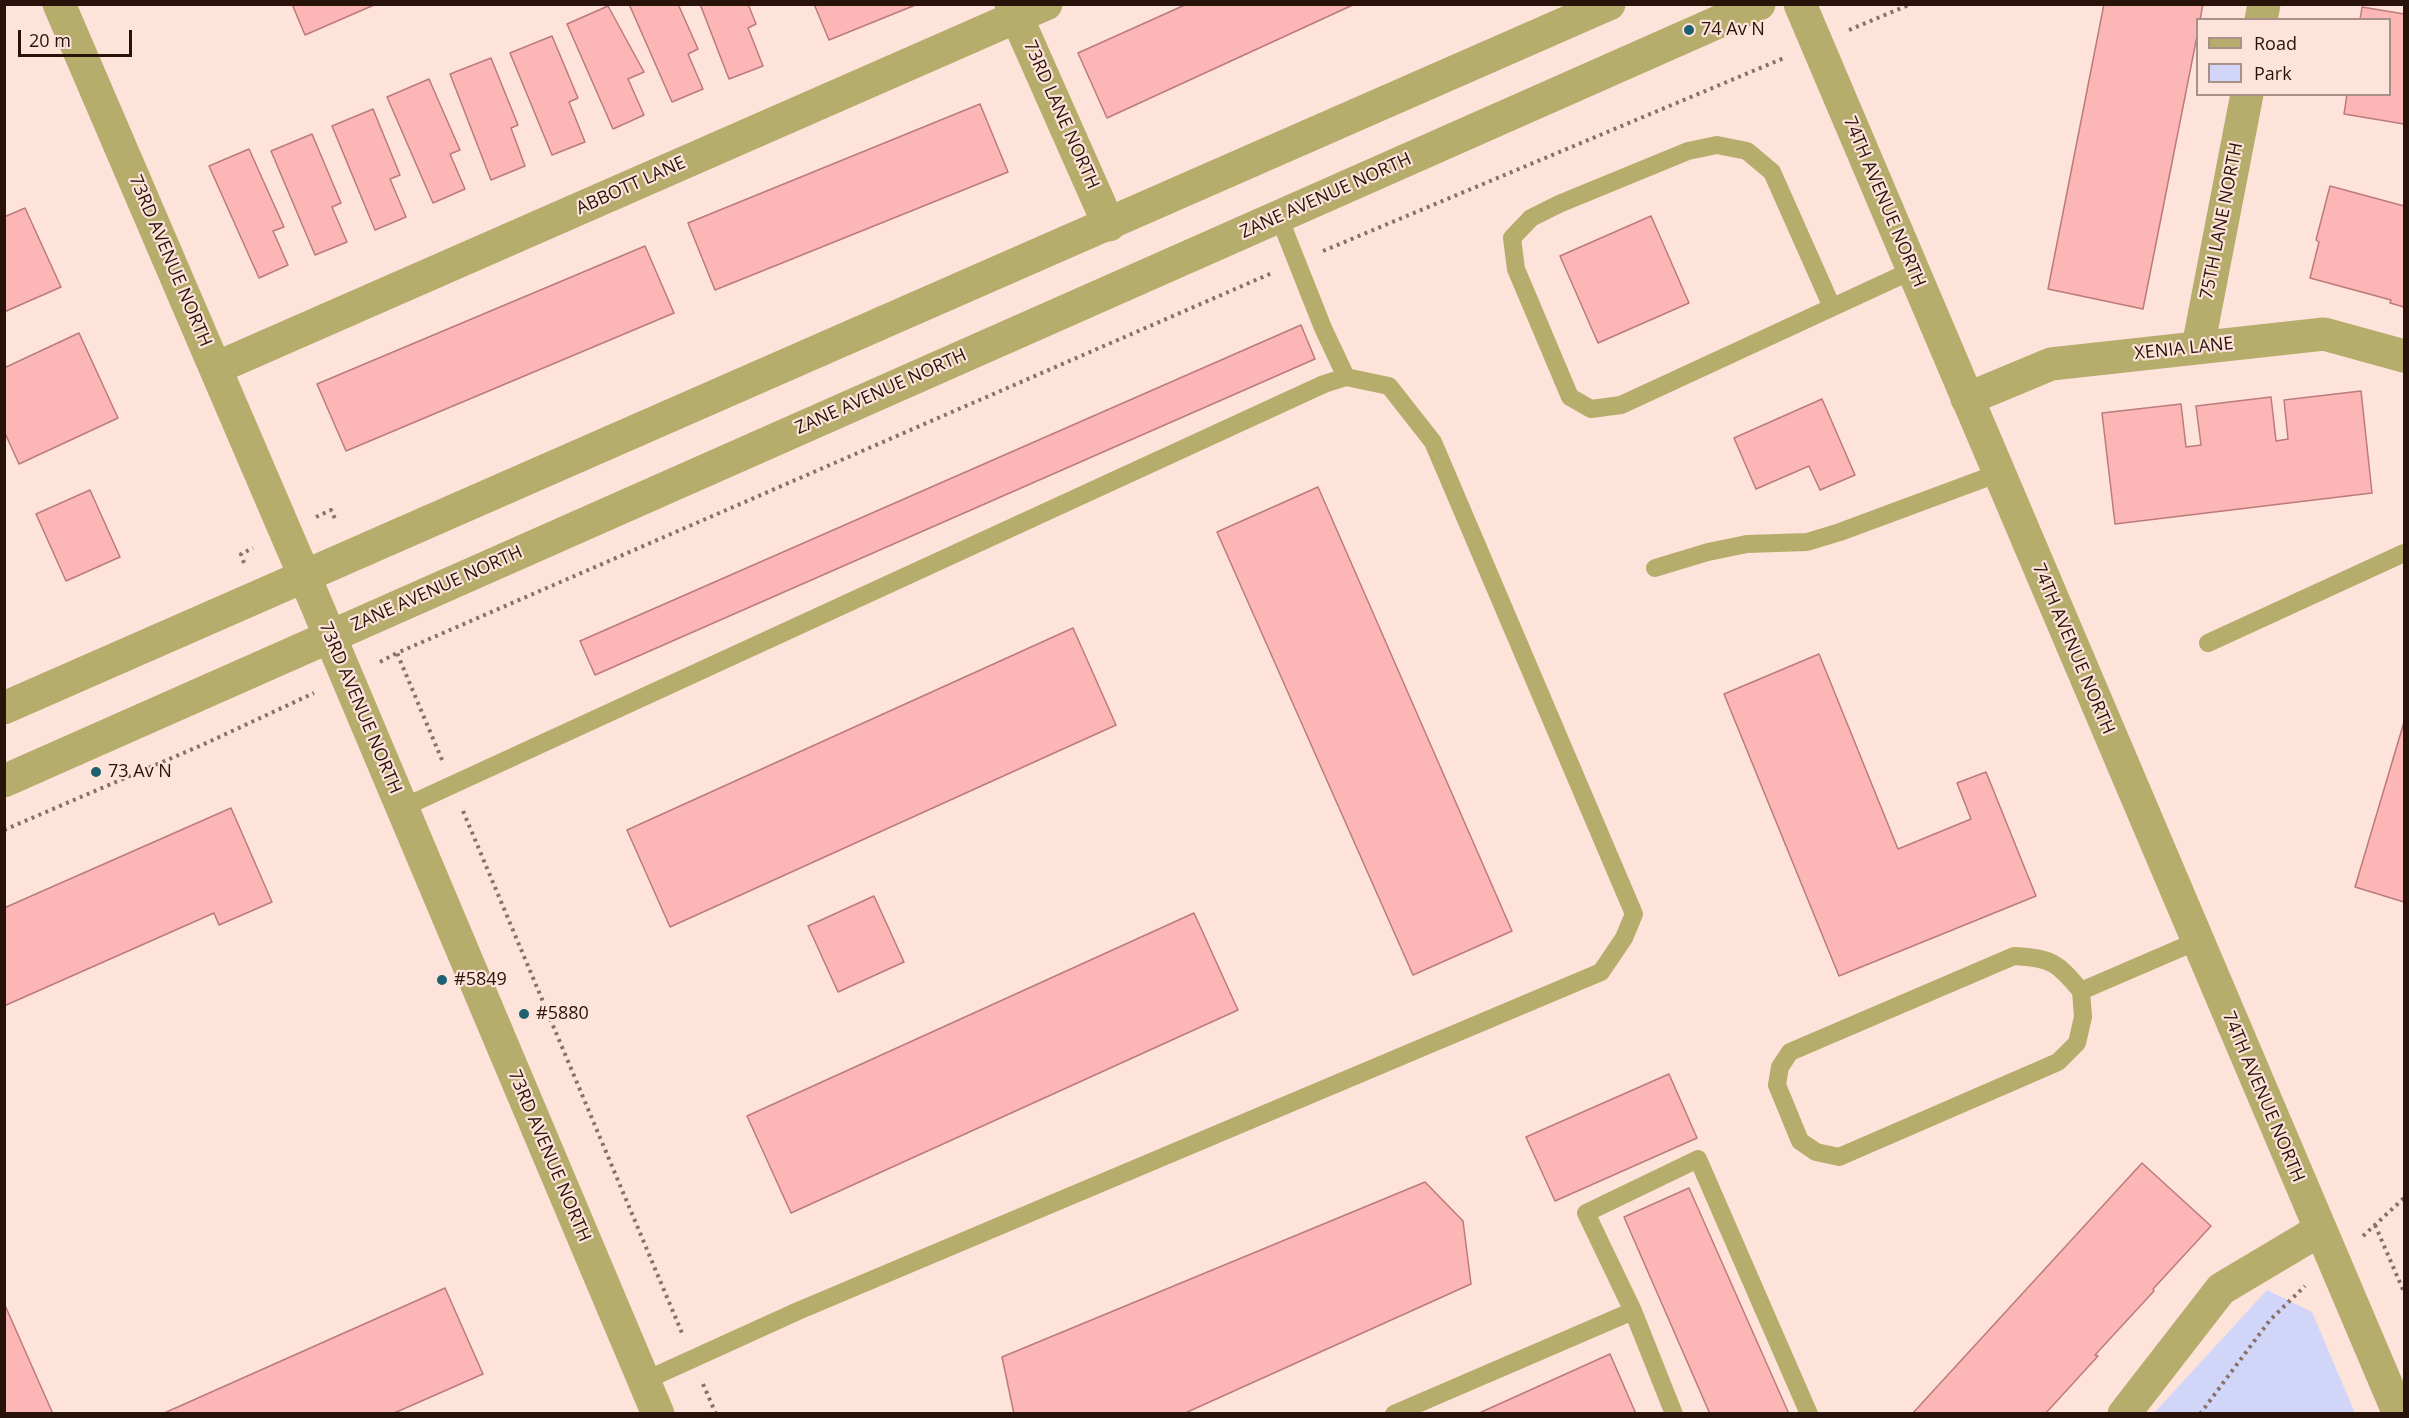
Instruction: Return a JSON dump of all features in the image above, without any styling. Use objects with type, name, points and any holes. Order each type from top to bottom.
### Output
[{"type":"street","name":"73RD AVENUE NORTH","points":[[59,4],[330,636],[658,1413]]},
{"type":"street","points":[[4,708],[1609,4]]},
{"type":"street","name":"ZANE AVENUE NORTH","points":[[4,781],[1759,4]]},
{"type":"street","name":"74TH AVENUE NORTH","points":[[1800,4],[2399,1413]]},
{"type":"street","name":"ABBOTT LANE","points":[[216,368],[1025,9]]},
{"type":"street","name":"73RD LANE NORTH","points":[[1025,9],[1109,225]]},
{"type":"street","name":"75TH LANE NORTH","points":[[2198,347],[2247,96]]},
{"type":"street","name":"XENIA LANE","points":[[1967,399],[2051,364],[2324,334],[2404,356]]},
{"type":"street","points":[[2124,1413],[2221,1289],[2320,1230]]},
{"type":"lane","points":[[1832,307],[1772,172],[1747,151],[1717,145],[1688,151],[1559,204],[1531,218],[1512,238],[1516,269],[1557,369],[1570,397],[1591,409],[1621,405],[1913,270]]},
{"type":"lane","points":[[1280,217],[1323,328],[1346,377]]},
{"type":"lane","points":[[402,808],[1324,384],[1346,377],[1389,386],[1433,442],[1634,914],[1624,938],[1601,972],[798,1311],[644,1382]]},
{"type":"lane","points":[[1655,568],[1708,552],[1747,544],[1807,542],[1999,473]]},
{"type":"lane","points":[[2208,643],[2404,553]]},
{"type":"lane","points":[[2081,991],[2197,940]]},
{"type":"lane","points":[[2014,956],[2037,957],[2062,968],[2081,991],[2083,1017],[2077,1043],[2058,1062],[1839,1157],[1816,1152],[1800,1141],[1777,1085],[1780,1067],[1790,1052],[2014,956]]},
{"type":"lane","points":[[1674,1413],[1633,1311],[1586,1213],[1698,1159],[1809,1413]]},
{"type":"lane","points":[[1394,1413],[1633,1311]]},
{"type":"path","points":[[716,1413],[397,654],[1297,262],[1911,4]]},
{"type":"path","points":[[4,830],[202,745],[298,699]]},
{"type":"path","points":[[2200,1413],[2270,1320],[2404,1198]]},
{"type":"path","points":[[2375,1225],[2404,1292]]},
{"type":"green space","points":[[2267,1290],[2312,1312],[2355,1413],[2154,1413]]},
{"type":"building","points":[[292,4],[374,4],[374,5],[305,35]]},
{"type":"building","points":[[629,4],[678,4],[698,49],[688,54],[703,89],[672,102]]},
{"type":"building","points":[[700,4],[748,4],[756,24],[748,28],[763,66],[729,79]]},
{"type":"building","points":[[814,4],[918,4],[829,40]]},
{"type":"building","points":[[1187,4],[1355,4],[1107,118],[1078,53]]},
{"type":"building","points":[[2104,4],[2203,4],[2200,18],[2196,18],[2196,41],[2143,309],[2048,289]]},
{"type":"building","points":[[608,6],[644,72],[628,79],[644,115],[613,129],[567,24]]},
{"type":"building","points":[[2362,7],[2404,14],[2404,124],[2344,114],[2347,96],[2391,96],[2391,18],[2360,18]]},
{"type":"building","points":[[552,36],[578,98],[569,102],[585,142],[552,155],[510,53]]},
{"type":"building","points":[[491,58],[518,125],[511,128],[525,166],[491,180],[450,74]]},
{"type":"building","points":[[429,79],[460,150],[450,154],[465,189],[433,203],[387,97]]},
{"type":"building","points":[[980,104],[1008,172],[715,290],[688,223]]},
{"type":"building","points":[[373,109],[400,175],[390,179],[406,217],[375,230],[332,126]]},
{"type":"building","points":[[312,134],[341,203],[332,207],[347,242],[315,255],[271,151]]},
{"type":"building","points":[[249,149],[284,227],[273,231],[288,265],[259,278],[209,166]]},
{"type":"building","points":[[2330,186],[2404,206],[2404,307],[2390,303],[2391,300],[2310,278],[2319,242],[2316,240]]},
{"type":"building","points":[[25,208],[61,287],[4,312],[4,217]]},
{"type":"building","points":[[1651,216],[1689,303],[1598,343],[1560,256]]},
{"type":"building","points":[[645,246],[674,313],[346,451],[317,384]]},
{"type":"building","points":[[1301,325],[1315,359],[595,675],[580,641]]},
{"type":"building","points":[[79,333],[118,418],[19,464],[4,431],[4,368]]},
{"type":"building","points":[[2361,391],[2372,493],[2115,524],[2102,413],[2181,404],[2186,447],[2201,445],[2196,406],[2271,397],[2276,441],[2288,439],[2284,400]]},
{"type":"building","points":[[1822,399],[1855,475],[1820,490],[1809,466],[1756,489],[1734,438]]},
{"type":"building","points":[[1318,487],[1512,931],[1413,975],[1217,532]]},
{"type":"building","points":[[90,490],[120,557],[66,581],[36,514]]},
{"type":"building","points":[[1073,628],[1116,725],[670,927],[627,830]]},
{"type":"building","points":[[1819,654],[1898,849],[1971,819],[1957,783],[1986,772],[2036,896],[1839,976],[1724,694]]},
{"type":"building","points":[[2404,722],[2404,902],[2355,887]]},
{"type":"building","points":[[231,808],[272,902],[219,925],[214,913],[4,1006],[4,908]]},
{"type":"building","points":[[874,896],[904,962],[838,992],[808,926]]},
{"type":"building","points":[[1194,913],[1238,1010],[791,1213],[747,1116]]},
{"type":"building","points":[[1669,1074],[1697,1138],[1555,1201],[1526,1137]]},
{"type":"building","points":[[2142,1163],[2211,1226],[2045,1414],[1912,1414]]},
{"type":"building","points":[[1425,1182],[1463,1221],[1471,1284],[1183,1414],[1014,1414],[1002,1357]]},
{"type":"building","points":[[1689,1188],[1789,1414],[1710,1414],[1624,1217]]},
{"type":"building","points":[[445,1288],[483,1374],[392,1414],[162,1414]]},
{"type":"building","points":[[4,1303],[53,1414],[4,1414]]},
{"type":"building","points":[[1610,1354],[1636,1414],[1477,1414]]},
{"type":"place","name":"74 Av N","points":[[1689,30]]},
{"type":"place","name":"73 Av N","points":[[96,772]]},
{"type":"place","name":"#5849","points":[[442,980]]},
{"type":"place","name":"#5880","points":[[524,1014]]}]
